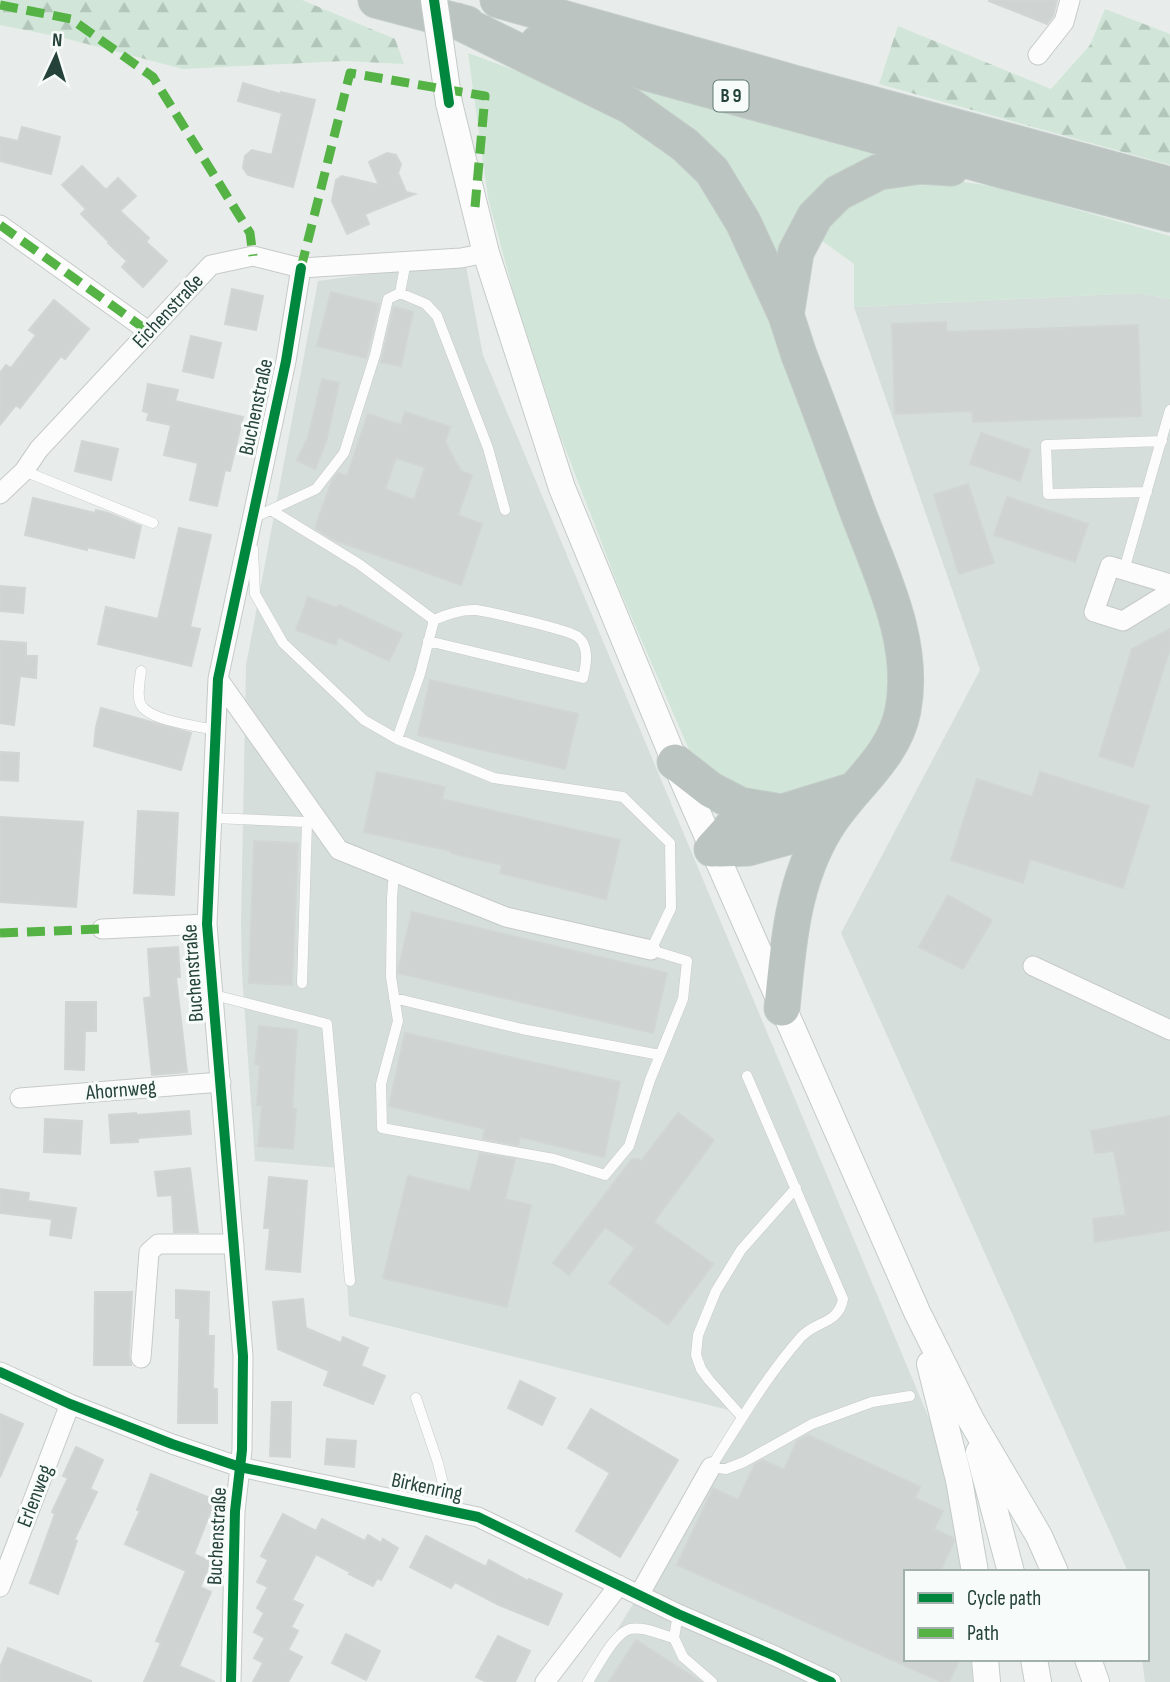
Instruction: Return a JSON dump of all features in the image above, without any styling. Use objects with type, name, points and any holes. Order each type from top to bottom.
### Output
[{"type":"highway","name":"B 9","points":[[376,0],[445,11],[1005,171],[1170,214]]},
{"type":"highway","name":"B 9","points":[[498,0],[1170,185]]},
{"type":"highway","points":[[445,11],[629,106],[685,145],[712,171],[743,222],[786,315],[890,598],[902,642],[906,676],[903,711],[892,742],[877,765],[827,826],[813,851],[790,930],[782,1008]]},
{"type":"highway","points":[[786,315],[796,252],[815,216],[838,192],[879,172],[921,166],[1005,171]]},
{"type":"highway","points":[[675,762],[711,790],[740,805],[780,812]]},
{"type":"highway","points":[[712,849],[731,828],[854,790]]},
{"type":"highway","points":[[712,849],[748,848],[827,826]]},
{"type":"main road","points":[[445,11],[449,103],[486,253],[562,488],[712,849],[917,1311],[971,1420],[1039,1536],[1054,1570]]},
{"type":"main road","points":[[917,1311],[960,1479],[975,1570]]},
{"type":"main road","points":[[971,1420],[1011,1570]]},
{"type":"main road","points":[[985,1661],[987,1682]]},
{"type":"main road","points":[[1034,1661],[1038,1682]]},
{"type":"main road","points":[[1089,1661],[1096,1682]]},
{"type":"street","points":[[1038,55],[1064,22],[1070,0]]},
{"type":"street","points":[[0,225],[148,331]]},
{"type":"street","name":"Eichenstraße","points":[[0,494],[24,471],[38,449],[211,265],[253,257],[301,268],[461,258],[486,253]]},
{"type":"street","name":"Buchenstraße","points":[[231,1682],[235,1511],[242,1450],[243,1356],[208,924],[215,730],[218,679],[286,361],[301,268]]},
{"type":"street","points":[[1170,584],[1110,566],[1094,612],[1123,621],[1170,592]]},
{"type":"street","points":[[218,679],[338,850],[506,917],[651,950]]},
{"type":"street","points":[[102,929],[208,924]]},
{"type":"street","points":[[1033,966],[1170,1030]]},
{"type":"street","name":"Ahornweg","points":[[20,1098],[221,1083]]},
{"type":"street","points":[[141,1359],[149,1252],[158,1244],[234,1244]]},
{"type":"street","name":"Birkenring","points":[[0,1372],[70,1404],[240,1467],[478,1517],[678,1614],[831,1682]]},
{"type":"street","name":"Erlenweg","points":[[0,1587],[70,1404]]},
{"type":"street","points":[[639,1595],[710,1467]]},
{"type":"street","points":[[545,1682],[619,1585]]},
{"type":"lane","points":[[400,293],[406,261]]},
{"type":"lane","points":[[394,872],[391,977],[398,1021],[382,1084],[382,1128],[554,1159],[605,1175],[629,1146],[650,1080],[683,999],[687,961],[651,950],[671,908],[670,843],[623,797],[494,778],[397,739],[364,720],[283,643],[255,594],[251,519],[316,489],[344,453],[375,355],[388,299],[400,293],[426,304],[437,316],[488,448],[505,510]]},
{"type":"lane","points":[[1124,570],[1170,410]]},
{"type":"lane","points":[[1147,492],[1048,494],[1046,445],[1162,442]]},
{"type":"lane","points":[[24,471],[153,523]]},
{"type":"lane","points":[[271,510],[359,564],[434,620]]},
{"type":"lane","points":[[428,642],[583,678],[587,660],[585,647],[577,636],[475,610],[454,612],[434,620]]},
{"type":"lane","points":[[397,739],[420,674],[434,620]]},
{"type":"lane","points":[[141,671],[139,694],[142,705],[150,713],[166,720],[215,730]]},
{"type":"lane","points":[[212,818],[307,822],[302,983]]},
{"type":"lane","points":[[214,995],[327,1024],[350,1281]]},
{"type":"lane","points":[[394,998],[522,1029],[660,1055]]},
{"type":"lane","points":[[747,1076],[843,1299],[836,1316],[805,1333],[765,1381],[710,1467],[726,1469],[744,1462],[812,1424],[872,1402],[910,1396]]},
{"type":"lane","points":[[742,1418],[701,1369],[696,1355],[698,1335],[716,1291],[741,1250],[796,1188]]},
{"type":"lane","points":[[416,1398],[438,1463],[444,1488],[444,1510]]},
{"type":"lane","points":[[678,1614],[674,1638],[683,1657],[712,1682]]},
{"type":"lane","points":[[588,1682],[616,1638],[629,1629],[645,1630],[674,1638]]},
{"type":"shaded area","points":[[465,261],[483,355],[941,1447],[962,1570],[904,1570],[904,1661],[971,1661],[973,1682],[585,1682],[749,1415],[349,1316],[340,1168],[255,1161],[241,923],[246,665],[318,281]]},
{"type":"shaded area","points":[[1139,293],[1170,299],[1170,1682],[1145,1682],[1142,1661],[1149,1661],[1149,1570],[1127,1570],[841,933],[980,670],[854,307]]},
{"type":"green space","points":[[0,0],[302,0],[395,39],[404,64],[344,61],[183,69],[60,37],[0,25]]},
{"type":"green space","points":[[1105,9],[1170,34],[1170,165],[879,84],[898,26],[1051,89],[1090,45]]},
{"type":"green space","points":[[468,53],[569,90],[679,153],[738,232],[807,411],[892,654],[885,717],[872,744],[855,765],[835,782],[767,799],[739,793],[690,752],[619,588],[560,435],[515,298],[488,198]]},
{"type":"green space","points":[[589,73],[896,154],[875,163],[782,279],[749,218]]},
{"type":"green space","points":[[927,177],[993,186],[1170,236],[1170,299],[1139,293],[854,307],[854,264],[814,235],[843,201]]},
{"type":"building","points":[[989,0],[1057,0],[1053,16],[1047,24]]},
{"type":"building","points":[[243,83],[315,100],[293,187],[248,175],[243,168],[245,156],[252,150],[272,155],[282,113],[238,101]]},
{"type":"building","points":[[22,127],[60,137],[51,174],[0,161],[0,137],[18,141]]},
{"type":"building","points":[[387,153],[396,155],[401,164],[398,173],[406,192],[415,194],[365,214],[369,224],[347,234],[332,201],[336,180],[342,176],[379,185],[369,162]]},
{"type":"building","points":[[82,166],[106,190],[118,178],[136,196],[120,211],[149,238],[146,242],[167,261],[143,287],[122,267],[127,261],[81,214],[86,209],[62,185]]},
{"type":"building","points":[[232,289],[263,296],[256,330],[225,324]]},
{"type":"building","points":[[331,292],[379,304],[366,358],[317,346]]},
{"type":"building","points":[[54,300],[89,329],[65,359],[61,356],[20,408],[16,405],[0,425],[0,373],[6,365],[11,368],[36,335],[29,330]]},
{"type":"building","points":[[394,307],[413,312],[401,366],[381,362]]},
{"type":"building","points":[[946,322],[947,332],[1138,325],[1141,416],[973,422],[972,411],[895,414],[892,324]]},
{"type":"building","points":[[191,336],[221,343],[213,378],[183,371]]},
{"type":"building","points":[[322,379],[339,383],[326,442],[315,469],[297,460],[308,438]]},
{"type":"building","points":[[148,384],[178,390],[175,401],[243,417],[230,471],[225,470],[217,506],[190,500],[198,463],[164,455],[171,425],[147,420],[149,413],[143,411]]},
{"type":"building","points":[[405,412],[450,427],[445,442],[461,471],[472,475],[458,515],[482,524],[461,585],[334,540],[315,528],[332,481],[338,473],[347,476],[368,414],[401,425]],"holes":[[[396,458],[425,467],[414,500],[385,489]]]},
{"type":"building","points":[[981,433],[1030,450],[1020,481],[970,464]]},
{"type":"building","points":[[82,441],[118,449],[111,480],[75,471]]},
{"type":"building","points":[[968,484],[994,563],[959,574],[934,495]]},
{"type":"building","points":[[1007,497],[1088,524],[1075,562],[994,535]]},
{"type":"building","points":[[33,498],[95,513],[96,510],[108,513],[141,526],[134,558],[25,535]]},
{"type":"building","points":[[179,528],[211,535],[190,627],[200,629],[191,666],[98,644],[106,607],[158,619]]},
{"type":"building","points":[[0,586],[25,588],[23,613],[0,611]]},
{"type":"building","points":[[308,597],[337,608],[339,605],[402,634],[389,661],[338,637],[336,645],[296,630]]},
{"type":"building","points":[[1170,629],[1170,648],[1133,767],[1099,756],[1132,649]]},
{"type":"building","points":[[0,641],[26,643],[26,656],[37,656],[36,678],[20,676],[14,725],[0,723]]},
{"type":"building","points":[[430,680],[578,714],[565,769],[418,735]]},
{"type":"building","points":[[101,708],[191,733],[181,770],[94,746]]},
{"type":"building","points":[[0,752],[19,753],[18,781],[0,780]]},
{"type":"building","points":[[377,772],[445,787],[442,799],[620,840],[606,899],[500,873],[502,865],[364,832]]},
{"type":"building","points":[[1040,772],[1149,806],[1123,888],[1030,859],[1023,883],[951,860],[977,779],[1032,797]]},
{"type":"building","points":[[138,811],[178,813],[174,895],[134,893]]},
{"type":"building","points":[[0,817],[83,822],[76,907],[0,902]]},
{"type":"building","points":[[254,841],[298,843],[292,985],[249,983]]},
{"type":"building","points":[[948,895],[992,920],[963,969],[919,947]]},
{"type":"building","points":[[412,912],[667,973],[653,1033],[398,973]]},
{"type":"building","points":[[178,947],[180,977],[176,977],[187,1072],[152,1075],[144,998],[151,997],[148,949]]},
{"type":"building","points":[[66,1002],[96,1002],[96,1031],[85,1031],[84,1070],[65,1069]]},
{"type":"building","points":[[259,1026],[297,1030],[292,1109],[296,1109],[293,1149],[258,1146],[262,1106],[257,1105],[260,1065],[255,1064]]},
{"type":"building","points":[[405,1033],[620,1082],[604,1157],[520,1137],[518,1145],[483,1139],[485,1129],[389,1106]]},
{"type":"building","points":[[189,1111],[191,1134],[111,1143],[109,1115]]},
{"type":"building","points":[[678,1113],[714,1140],[654,1222],[713,1264],[668,1325],[609,1283],[635,1248],[605,1227],[569,1275],[553,1263],[632,1159],[641,1161]]},
{"type":"building","points":[[1170,1116],[1170,1230],[1095,1242],[1093,1219],[1126,1215],[1114,1151],[1095,1153],[1091,1131]]},
{"type":"building","points":[[45,1119],[82,1121],[80,1154],[44,1152]]},
{"type":"building","points":[[480,1153],[515,1159],[505,1199],[531,1205],[507,1307],[383,1278],[408,1176],[470,1191]]},
{"type":"building","points":[[190,1168],[198,1232],[174,1232],[172,1195],[158,1196],[155,1172]]},
{"type":"building","points":[[269,1177],[307,1181],[300,1272],[266,1269],[270,1228],[264,1228]]},
{"type":"building","points":[[0,1189],[29,1193],[28,1201],[76,1208],[71,1238],[50,1235],[52,1219],[0,1213]]},
{"type":"building","points":[[176,1290],[209,1292],[208,1336],[214,1336],[213,1389],[217,1389],[217,1423],[178,1423],[180,1318],[176,1318]]},
{"type":"building","points":[[95,1292],[132,1292],[129,1357],[131,1365],[94,1365]]},
{"type":"building","points":[[303,1299],[306,1328],[341,1343],[343,1337],[368,1348],[361,1366],[385,1376],[373,1404],[324,1385],[329,1371],[278,1349],[273,1302]]},
{"type":"building","points":[[520,1381],[555,1398],[542,1425],[508,1408]]},
{"type":"building","points":[[272,1402],[291,1402],[290,1457],[270,1456]]},
{"type":"building","points":[[591,1409],[678,1460],[620,1557],[576,1531],[610,1473],[568,1448]]},
{"type":"building","points":[[0,1414],[23,1424],[0,1477]]},
{"type":"building","points":[[808,1435],[920,1487],[915,1498],[943,1511],[934,1529],[954,1541],[941,1570],[904,1570],[904,1661],[959,1661],[949,1682],[942,1682],[677,1565],[713,1488],[738,1500],[755,1464],[763,1460],[784,1470],[797,1441]]},
{"type":"building","points":[[327,1439],[356,1441],[354,1467],[325,1464]]},
{"type":"building","points":[[76,1447],[103,1460],[90,1489],[97,1492],[74,1540],[77,1541],[58,1594],[30,1583],[55,1514],[52,1512],[68,1478],[63,1476]]},
{"type":"building","points":[[151,1474],[215,1500],[194,1554],[211,1562],[200,1587],[211,1592],[179,1666],[215,1682],[144,1682],[161,1643],[156,1641],[186,1571],[125,1544],[140,1511],[137,1510]]},
{"type":"building","points":[[283,1514],[316,1531],[322,1519],[365,1541],[368,1535],[381,1543],[383,1539],[398,1548],[381,1580],[377,1578],[373,1586],[316,1554],[292,1600],[303,1605],[291,1627],[298,1631],[288,1650],[302,1657],[288,1682],[253,1682],[263,1663],[254,1658],[265,1638],[254,1632],[264,1613],[257,1608],[268,1587],[257,1582],[268,1560],[261,1556]]},
{"type":"building","points":[[426,1536],[486,1567],[489,1560],[528,1581],[529,1579],[562,1594],[548,1625],[499,1605],[455,1582],[451,1588],[410,1567]]},
{"type":"building","points":[[346,1634],[380,1651],[366,1680],[332,1663]]},
{"type":"building","points":[[498,1636],[530,1651],[515,1682],[487,1682],[476,1677]]},
{"type":"building","points":[[636,1640],[695,1678],[701,1682],[609,1682]]},
{"type":"building","points":[[8,1648],[91,1682],[0,1682],[0,1667]]},
{"type":"marked path","points":[[0,5],[71,19],[153,77],[250,233],[253,256]]},
{"type":"marked path","points":[[301,268],[350,73],[485,96],[475,207]]},
{"type":"marked path","points":[[0,225],[148,331]]},
{"type":"marked path","points":[[0,933],[102,929]]},
{"type":"cycle path","points":[[434,0],[449,103]]},
{"type":"cycle path","points":[[231,1682],[235,1511],[242,1450],[243,1356],[207,924],[218,679],[286,361],[301,268]]},
{"type":"cycle path","points":[[0,1372],[70,1404],[240,1467],[478,1517],[678,1614],[831,1682]]}]
